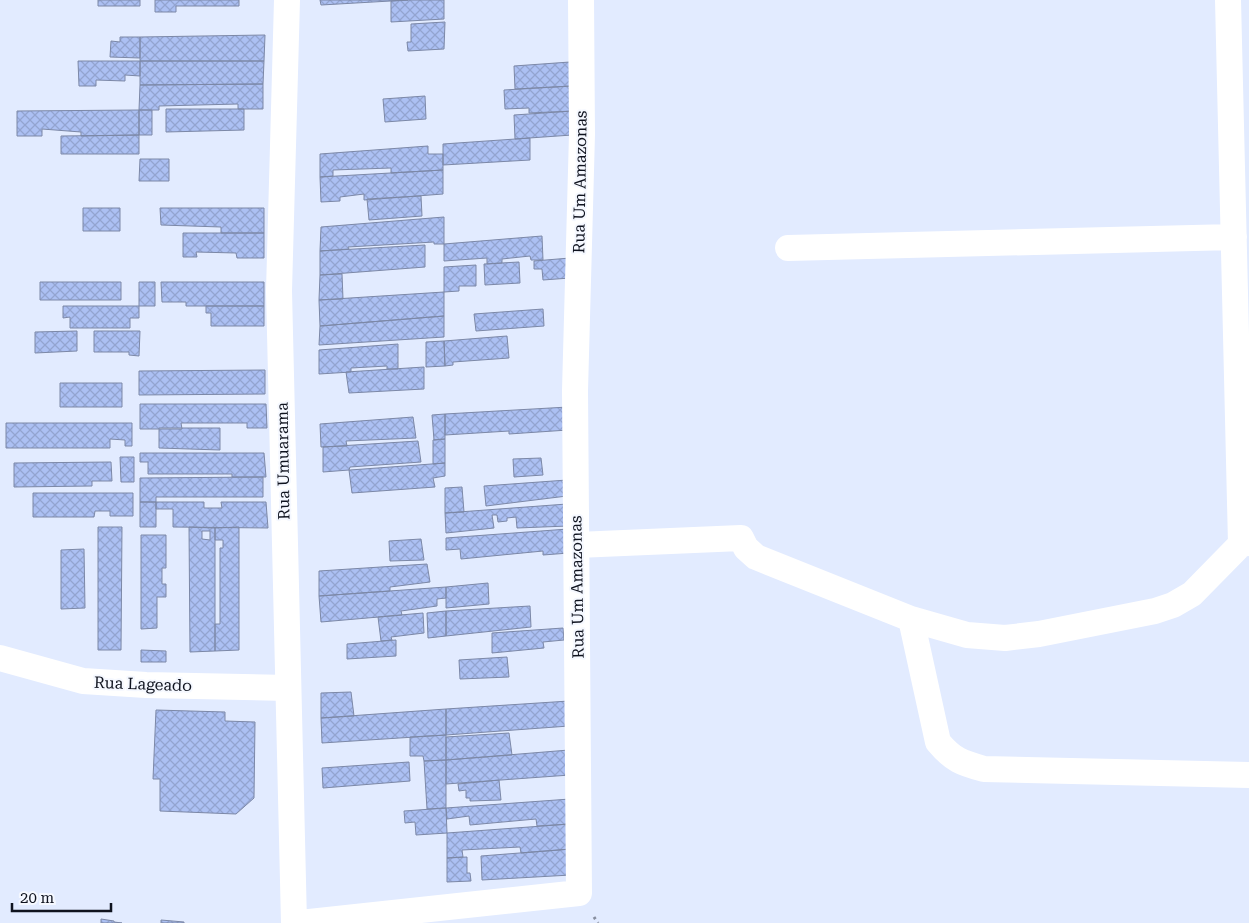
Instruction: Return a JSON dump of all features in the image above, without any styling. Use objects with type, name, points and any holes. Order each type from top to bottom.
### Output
[{"type":"street","name":"Rua Umuarama","points":[[287,0],[279,291],[294,923]]},
{"type":"street","name":"Rua Um Amazonas","points":[[300,923],[579,893],[575,391],[582,134],[582,0]]},
{"type":"street","points":[[577,545],[741,538],[746,548],[756,557],[911,619],[967,635],[1005,638],[1039,634],[1155,611],[1173,605],[1192,594],[1245,543],[1228,0]]},
{"type":"street","points":[[788,248],[1234,238]]},
{"type":"street","points":[[911,619],[938,742],[950,756],[966,764],[984,769],[1249,775]]},
{"type":"street","name":"Rua Lageado","points":[[0,658],[83,681],[146,685],[288,688]]},
{"type":"building","points":[[98,0],[140,0],[140,6],[98,6]]},
{"type":"building","points":[[155,0],[239,0],[239,6],[176,6],[176,12],[155,12]]},
{"type":"building","points":[[320,0],[408,0],[321,5]]},
{"type":"building","points":[[444,0],[444,19],[391,22],[391,1]]},
{"type":"building","points":[[445,22],[444,49],[408,51],[407,42],[411,42],[411,24]]},
{"type":"building","points":[[265,35],[264,61],[140,61],[140,37]]},
{"type":"building","points":[[120,37],[140,37],[140,58],[110,57],[111,41],[120,42]]},
{"type":"building","points":[[78,61],[140,61],[140,76],[125,75],[125,81],[96,80],[96,86],[79,86]]},
{"type":"building","points":[[140,61],[264,61],[263,84],[140,85]]},
{"type":"building","points":[[570,62],[572,86],[515,89],[514,66]]},
{"type":"building","points":[[263,84],[263,109],[238,109],[238,104],[159,106],[159,110],[139,110],[140,85]]},
{"type":"building","points":[[572,86],[573,111],[529,113],[529,108],[505,109],[504,90]]},
{"type":"building","points":[[425,96],[426,119],[385,122],[383,99]]},
{"type":"building","points":[[166,109],[244,109],[244,130],[166,132]]},
{"type":"building","points":[[139,110],[139,135],[81,136],[81,132],[42,129],[42,136],[17,136],[17,111]]},
{"type":"building","points":[[139,110],[152,110],[152,135],[139,135]]},
{"type":"building","points":[[573,111],[572,135],[515,139],[514,115]]},
{"type":"building","points":[[139,135],[139,154],[61,154],[61,136]]},
{"type":"building","points":[[530,138],[530,160],[443,165],[443,144]]},
{"type":"building","points":[[428,146],[428,154],[443,154],[443,170],[391,173],[391,168],[333,170],[333,176],[320,177],[320,154]]},
{"type":"building","points":[[140,159],[169,159],[169,181],[139,181]]},
{"type":"building","points":[[443,170],[443,194],[364,200],[364,194],[340,197],[340,201],[321,202],[320,177]]},
{"type":"building","points":[[421,196],[422,216],[369,220],[367,199]]},
{"type":"building","points":[[83,208],[120,208],[120,231],[83,231]]},
{"type":"building","points":[[160,208],[264,208],[264,233],[221,233],[221,227],[161,225]]},
{"type":"building","points":[[444,217],[444,244],[434,244],[434,242],[348,247],[349,249],[320,251],[321,227]]},
{"type":"building","points":[[183,233],[264,233],[264,258],[237,258],[236,253],[196,252],[197,257],[183,257]]},
{"type":"building","points":[[542,236],[543,260],[531,260],[530,256],[502,259],[502,263],[487,264],[487,258],[444,261],[444,244]]},
{"type":"building","points":[[425,245],[425,267],[320,275],[320,251]]},
{"type":"building","points":[[570,258],[570,278],[543,280],[542,269],[534,269],[534,261]]},
{"type":"building","points":[[519,262],[520,283],[485,285],[484,264]]},
{"type":"building","points":[[476,265],[476,286],[459,286],[459,291],[444,292],[444,267]]},
{"type":"building","points":[[342,274],[343,299],[319,300],[320,275]]},
{"type":"building","points":[[40,282],[121,282],[121,300],[40,300]]},
{"type":"building","points":[[139,282],[155,282],[155,306],[139,306]]},
{"type":"building","points":[[161,282],[264,282],[264,306],[186,306],[186,302],[162,302]]},
{"type":"building","points":[[444,292],[444,316],[320,326],[319,300]]},
{"type":"building","points":[[63,306],[139,306],[139,318],[130,318],[130,328],[70,328],[70,317],[63,318]]},
{"type":"building","points":[[206,306],[264,306],[264,326],[211,326],[211,313],[206,313]]},
{"type":"building","points":[[543,309],[544,326],[476,331],[474,314]]},
{"type":"building","points":[[444,316],[444,337],[319,345],[320,326]]},
{"type":"building","points":[[77,331],[77,351],[35,353],[35,332]]},
{"type":"building","points":[[94,331],[140,331],[139,356],[129,355],[129,352],[94,352]]},
{"type":"building","points":[[507,336],[509,358],[453,362],[453,365],[445,366],[444,341]]},
{"type":"building","points":[[444,341],[445,366],[426,367],[426,342]]},
{"type":"building","points":[[398,344],[398,369],[387,369],[387,366],[351,368],[351,372],[319,374],[319,350]]},
{"type":"building","points":[[424,367],[424,389],[349,393],[346,372]]},
{"type":"building","points":[[265,370],[265,394],[139,395],[139,371]]},
{"type":"building","points":[[60,383],[122,383],[122,407],[60,407]]},
{"type":"building","points":[[140,404],[266,404],[267,428],[247,428],[247,423],[181,423],[182,429],[140,429]]},
{"type":"building","points":[[568,407],[568,430],[509,434],[509,431],[445,435],[445,414]]},
{"type":"building","points":[[445,414],[445,439],[434,440],[432,415]]},
{"type":"building","points":[[413,417],[416,438],[346,441],[347,446],[321,447],[320,424]]},
{"type":"building","points":[[6,423],[132,423],[132,446],[125,446],[125,440],[110,439],[110,448],[6,448]]},
{"type":"building","points":[[159,428],[220,428],[220,450],[159,448]]},
{"type":"building","points":[[445,439],[445,463],[433,464],[433,440]]},
{"type":"building","points":[[418,441],[421,462],[350,467],[349,470],[323,472],[323,447]]},
{"type":"building","points":[[140,453],[264,453],[266,477],[232,477],[232,474],[148,474],[148,462],[140,462]]},
{"type":"building","points":[[120,457],[134,457],[134,482],[121,482]]},
{"type":"building","points":[[541,458],[543,475],[514,477],[513,459]]},
{"type":"building","points":[[111,462],[112,481],[92,481],[92,486],[14,487],[14,463]]},
{"type":"building","points":[[445,463],[445,476],[433,478],[435,487],[352,493],[349,470]]},
{"type":"building","points":[[263,477],[263,497],[156,497],[156,502],[140,502],[140,478]]},
{"type":"building","points":[[567,480],[567,496],[486,506],[484,486]]},
{"type":"building","points":[[462,487],[464,512],[445,513],[445,488]]},
{"type":"building","points":[[33,493],[133,493],[133,516],[110,516],[110,511],[95,511],[94,517],[33,517]]},
{"type":"building","points":[[140,502],[156,502],[156,527],[140,527]]},
{"type":"building","points":[[156,502],[204,502],[204,508],[222,508],[221,502],[266,502],[268,528],[173,527],[173,509],[156,509]]},
{"type":"building","points":[[567,504],[568,526],[517,528],[516,517],[498,522],[497,515],[492,515],[494,528],[446,533],[445,513]]},
{"type":"building","points":[[98,527],[122,527],[121,650],[98,650]]},
{"type":"building","points":[[189,527],[215,528],[215,651],[190,652]],"holes":[[[202,531],[210,531],[210,540],[202,539]]]},
{"type":"building","points":[[239,527],[239,650],[215,651],[215,624],[220,624],[220,548],[223,548],[223,540],[215,540],[215,528]]},
{"type":"building","points":[[568,529],[569,553],[543,555],[543,551],[461,559],[460,549],[446,550],[446,538]]},
{"type":"building","points":[[141,535],[166,535],[166,568],[162,568],[162,584],[166,584],[166,597],[157,597],[157,628],[141,629]]},
{"type":"building","points":[[421,539],[424,560],[390,561],[389,541]]},
{"type":"building","points":[[84,549],[85,608],[61,609],[61,550]]},
{"type":"building","points":[[427,564],[430,582],[390,587],[390,591],[319,596],[319,571]]},
{"type":"building","points":[[488,583],[489,604],[446,608],[446,587]]},
{"type":"building","points":[[446,587],[446,598],[437,599],[437,606],[401,611],[402,615],[321,622],[319,596]]},
{"type":"building","points":[[530,606],[531,627],[446,636],[446,611]]},
{"type":"building","points":[[446,611],[446,636],[428,638],[427,613]]},
{"type":"building","points":[[423,613],[424,633],[391,637],[392,640],[381,641],[378,617]]},
{"type":"building","points":[[563,628],[564,640],[543,642],[544,648],[492,653],[492,633]]},
{"type":"building","points":[[396,640],[396,656],[347,659],[347,644]]},
{"type":"building","points":[[141,650],[166,651],[166,662],[141,662]]},
{"type":"building","points":[[507,657],[509,677],[460,679],[459,660]]},
{"type":"building","points":[[351,692],[354,716],[321,718],[321,693]]},
{"type":"building","points":[[569,701],[569,726],[446,735],[446,709]]},
{"type":"building","points":[[446,709],[446,735],[322,743],[321,718]]},
{"type":"building","points":[[156,710],[225,712],[225,721],[255,722],[254,798],[236,814],[160,811],[160,779],[153,779]]},
{"type":"building","points":[[509,733],[512,755],[446,760],[446,737]]},
{"type":"building","points":[[446,735],[446,760],[424,761],[423,756],[410,756],[410,737]]},
{"type":"building","points":[[569,750],[570,775],[446,784],[446,760]]},
{"type":"building","points":[[446,760],[446,808],[427,809],[424,761]]},
{"type":"building","points":[[409,762],[410,781],[323,788],[322,768]]},
{"type":"building","points":[[499,780],[501,800],[470,801],[470,798],[466,798],[466,790],[459,791],[458,784]]},
{"type":"building","points":[[570,799],[570,824],[537,826],[536,819],[470,825],[469,816],[447,819],[446,808]]},
{"type":"building","points":[[446,808],[447,833],[416,835],[415,822],[405,823],[404,811]]},
{"type":"building","points":[[570,824],[571,849],[521,853],[520,847],[462,850],[463,857],[447,858],[447,833]]},
{"type":"building","points":[[571,849],[571,875],[482,880],[481,856]]},
{"type":"building","points":[[467,857],[467,873],[470,873],[471,881],[447,882],[447,858]]},
{"type":"building","points":[[101,919],[114,922],[122,923],[101,923]]},
{"type":"building","points":[[161,920],[184,922],[184,923],[161,923]]}]
